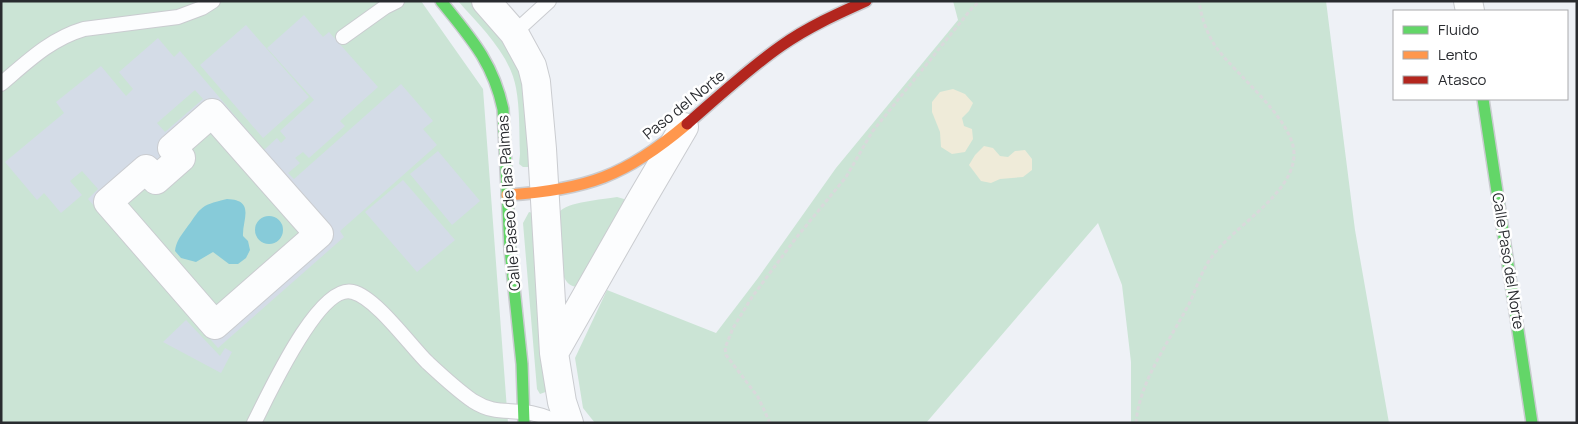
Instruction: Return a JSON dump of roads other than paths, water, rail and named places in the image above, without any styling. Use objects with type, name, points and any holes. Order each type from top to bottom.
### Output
[{"type":"street","name":"Calle Paseo de las Palmas","points":[[441,1],[483,54],[494,73],[500,90],[503,110],[510,249],[522,364],[524,417]]},
{"type":"street","points":[[486,1],[514,33],[532,66],[536,82],[539,100],[554,353],[562,402],[569,423]]},
{"type":"street","name":"Paso del Norte","points":[[507,195],[544,193],[594,182],[623,170],[684,127],[769,54],[805,30],[866,1]]},
{"type":"street","name":"Calle Paso del Norte","points":[[1483,100],[1532,423]]},
{"type":"street","points":[[212,113],[319,234],[215,325],[108,202],[146,169],[156,180],[181,158],[172,148],[212,113]]},
{"type":"street","points":[[554,353],[684,127]]},
{"type":"lane","points":[[1,84],[46,46],[70,33],[178,16],[202,8],[213,1]]},
{"type":"lane","points":[[343,37],[385,7],[397,1]]},
{"type":"lane","points":[[514,33],[548,1]]},
{"type":"lane","points":[[254,423],[306,326],[326,303],[345,292],[352,291],[376,307],[426,361],[475,402],[500,412],[524,417],[550,418],[560,423]]},
{"type":"water","points":[[227,199],[236,200],[245,207],[243,236],[248,241],[250,250],[246,258],[238,264],[229,264],[213,252],[196,262],[181,258],[175,251],[176,245],[198,212],[205,206]]},
{"type":"water","points":[[269,216],[279,220],[283,230],[279,240],[269,244],[259,240],[255,230],[259,220]]}]
